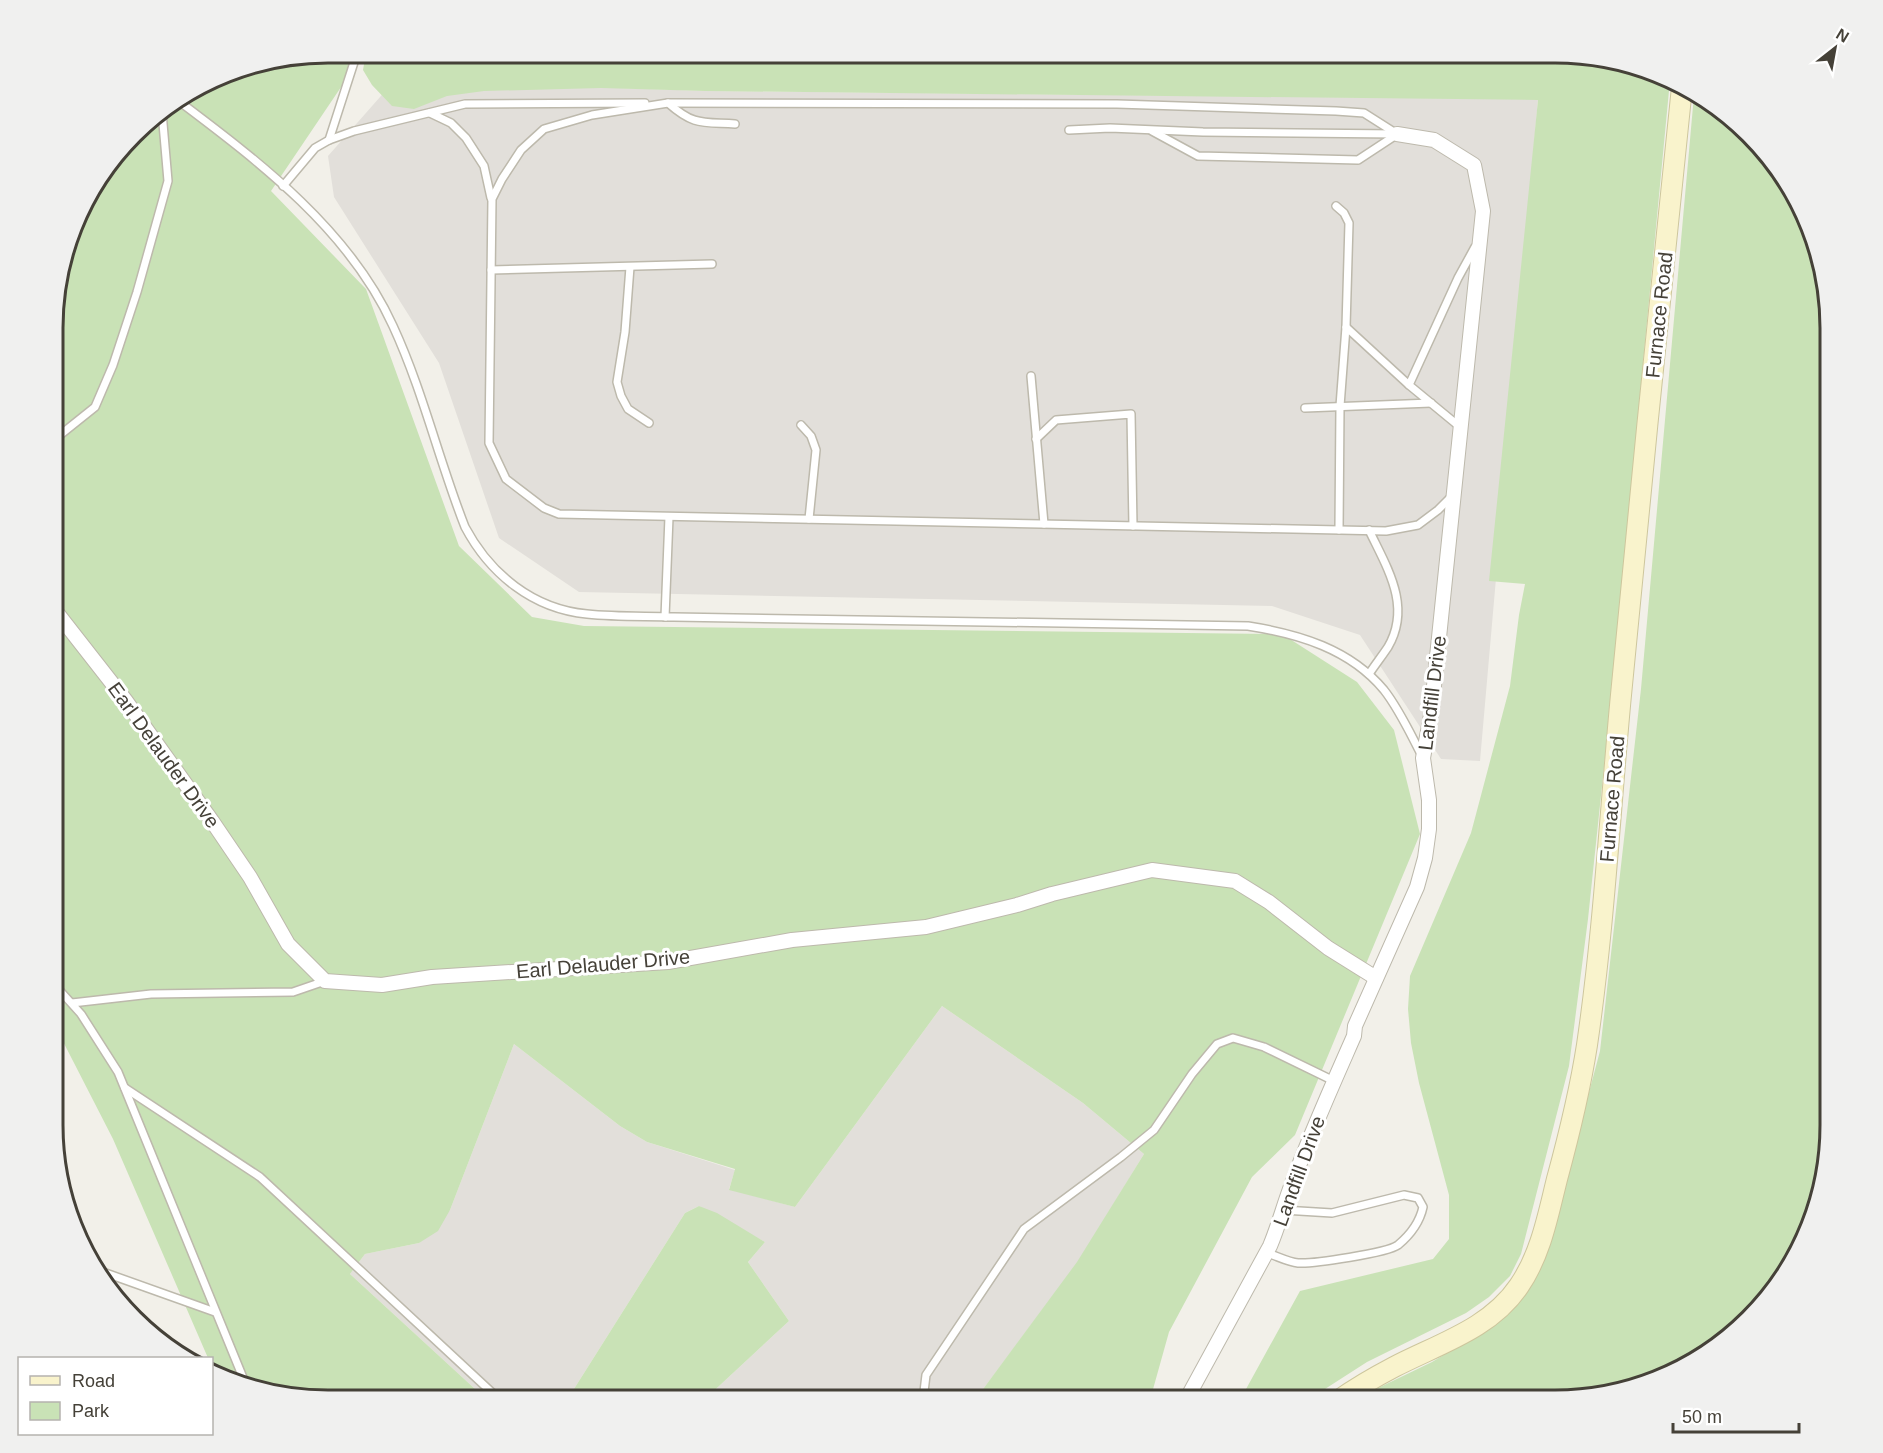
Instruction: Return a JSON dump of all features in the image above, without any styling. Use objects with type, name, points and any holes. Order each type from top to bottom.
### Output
[{"type":"main road","name":"Furnace Road","points":[[1354,1390],[1393,1367],[1465,1333],[1506,1303],[1529,1272],[1536,1255],[1564,1152],[1586,1048],[1595,986],[1681,95]]},
{"type":"street","name":"Landfill Drive","points":[[1192,1390],[1267,1253],[1278,1228],[1301,1160],[1376,978],[1417,886],[1425,858],[1429,829],[1429,800],[1423,758],[1431,715],[1483,211],[1474,165],[1434,140],[1397,134]]},
{"type":"street","name":"Earl Delauder Drive","points":[[63,620],[126,701],[212,821],[250,877],[288,944],[325,981],[382,985],[432,977],[668,962],[792,940],[926,927],[1152,870],[1235,881],[1269,902],[1328,948],[1376,978]]},
{"type":"lane","points":[[329,140],[354,63]]},
{"type":"lane","points":[[492,199],[521,150],[544,129],[592,115],[668,103],[684,116],[697,122],[735,124]]},
{"type":"lane","points":[[283,186],[315,148],[329,140],[354,131],[465,104],[1117,104],[1336,111],[1364,113],[1397,134]]},
{"type":"lane","points":[[185,106],[249,154],[283,186],[350,255],[374,289],[393,326],[409,366],[465,527],[494,569],[527,595],[562,609],[587,614],[1248,626],[1298,635],[1327,648],[1369,674],[1390,699],[1423,758]]},
{"type":"lane","points":[[430,113],[451,123],[466,138],[484,166],[492,199],[489,443],[506,479],[544,507],[559,514],[1386,531],[1419,525],[1455,493]]},
{"type":"lane","points":[[63,433],[95,406],[117,355],[168,181],[163,121]]},
{"type":"lane","points":[[1069,130],[1110,128],[1203,132],[1397,134]]},
{"type":"lane","points":[[1149,130],[1198,156],[1358,160],[1397,134]]},
{"type":"lane","points":[[1335,206],[1344,213],[1350,223],[1340,406],[1339,530]]},
{"type":"lane","points":[[1408,385],[1458,278],[1481,237]]},
{"type":"lane","points":[[491,270],[712,264]]},
{"type":"lane","points":[[630,267],[625,332],[617,382],[628,409],[649,423]]},
{"type":"lane","points":[[1346,327],[1408,385],[1462,429]]},
{"type":"lane","points":[[1031,376],[1044,524]]},
{"type":"lane","points":[[1305,408],[1431,403]]},
{"type":"lane","points":[[1036,439],[1056,420],[1131,414],[1133,526]]},
{"type":"lane","points":[[801,424],[811,436],[816,450],[809,519]]},
{"type":"lane","points":[[665,617],[669,517]]},
{"type":"lane","points":[[1369,530],[1393,581],[1398,606],[1395,633],[1369,674]]},
{"type":"lane","points":[[72,1003],[151,994],[292,993],[325,981]]},
{"type":"lane","points":[[63,994],[81,1014],[112,1062],[242,1376]]},
{"type":"lane","points":[[925,1390],[927,1375],[1024,1229],[1121,1158],[1154,1130],[1192,1074],[1217,1044],[1233,1038],[1254,1044],[1334,1081]]},
{"type":"lane","points":[[124,1088],[260,1177],[489,1390]]},
{"type":"lane","points":[[1267,1253],[1298,1263],[1343,1259],[1397,1246],[1411,1232],[1421,1217],[1424,1206],[1418,1198],[1404,1195],[1332,1213],[1283,1210]]},
{"type":"lane","points":[[110,1274],[215,1312]]},
{"type":"shaded area","points":[[395,80],[705,91],[1538,99],[1480,761],[1441,759],[1360,635],[1272,606],[579,592],[499,538],[439,363],[334,197],[328,156]]},
{"type":"shaded area","points":[[942,1006],[1083,1103],[1144,1154],[1078,1262],[982,1390],[715,1390],[789,1321],[748,1262],[765,1242],[699,1206],[685,1213],[573,1390],[476,1390],[350,1274],[365,1254],[419,1243],[450,1210],[514,1044],[620,1126],[647,1142],[735,1170],[729,1189],[795,1207]]},
{"type":"green space","points":[[357,63],[271,191],[366,289],[459,546],[532,617],[584,626],[1282,634],[1357,682],[1394,730],[1420,834],[1295,1135],[1252,1177],[1169,1332],[1153,1390],[982,1390],[1077,1262],[1144,1154],[1083,1103],[942,1006],[795,1207],[729,1190],[735,1169],[647,1142],[620,1126],[514,1044],[450,1210],[438,1231],[419,1243],[365,1254],[350,1274],[476,1390],[294,1388],[243,1376],[213,1364],[213,1357],[208,1357],[113,1139],[63,1042],[63,328],[65,294],[77,243],[90,211],[108,181],[129,153],[153,129],[181,108],[211,90],[243,77],[294,65]]},
{"type":"green space","points":[[364,63],[1555,63],[1606,68],[1640,77],[1669,89],[1610,710],[1588,919],[1569,1066],[1521,1254],[1510,1276],[1489,1297],[1466,1313],[1367,1362],[1324,1390],[1246,1390],[1300,1291],[1433,1259],[1449,1239],[1449,1195],[1419,1083],[1411,1043],[1408,1009],[1410,976],[1471,833],[1510,686],[1525,584],[1489,581],[1538,100],[601,88],[484,91],[447,96],[414,109],[392,106],[372,85],[363,70]]},
{"type":"green space","points":[[1693,103],[1730,129],[1754,153],[1775,181],[1800,227],[1811,260],[1818,294],[1820,328],[1820,1125],[1818,1159],[1811,1193],[1793,1242],[1775,1272],[1754,1300],[1716,1335],[1672,1363],[1640,1376],[1589,1388],[1374,1390],[1432,1362],[1492,1326],[1547,1250],[1600,1051],[1641,689]]},
{"type":"green space","points":[[699,1206],[717,1213],[765,1242],[748,1262],[789,1321],[715,1390],[573,1390],[685,1213]]}]
